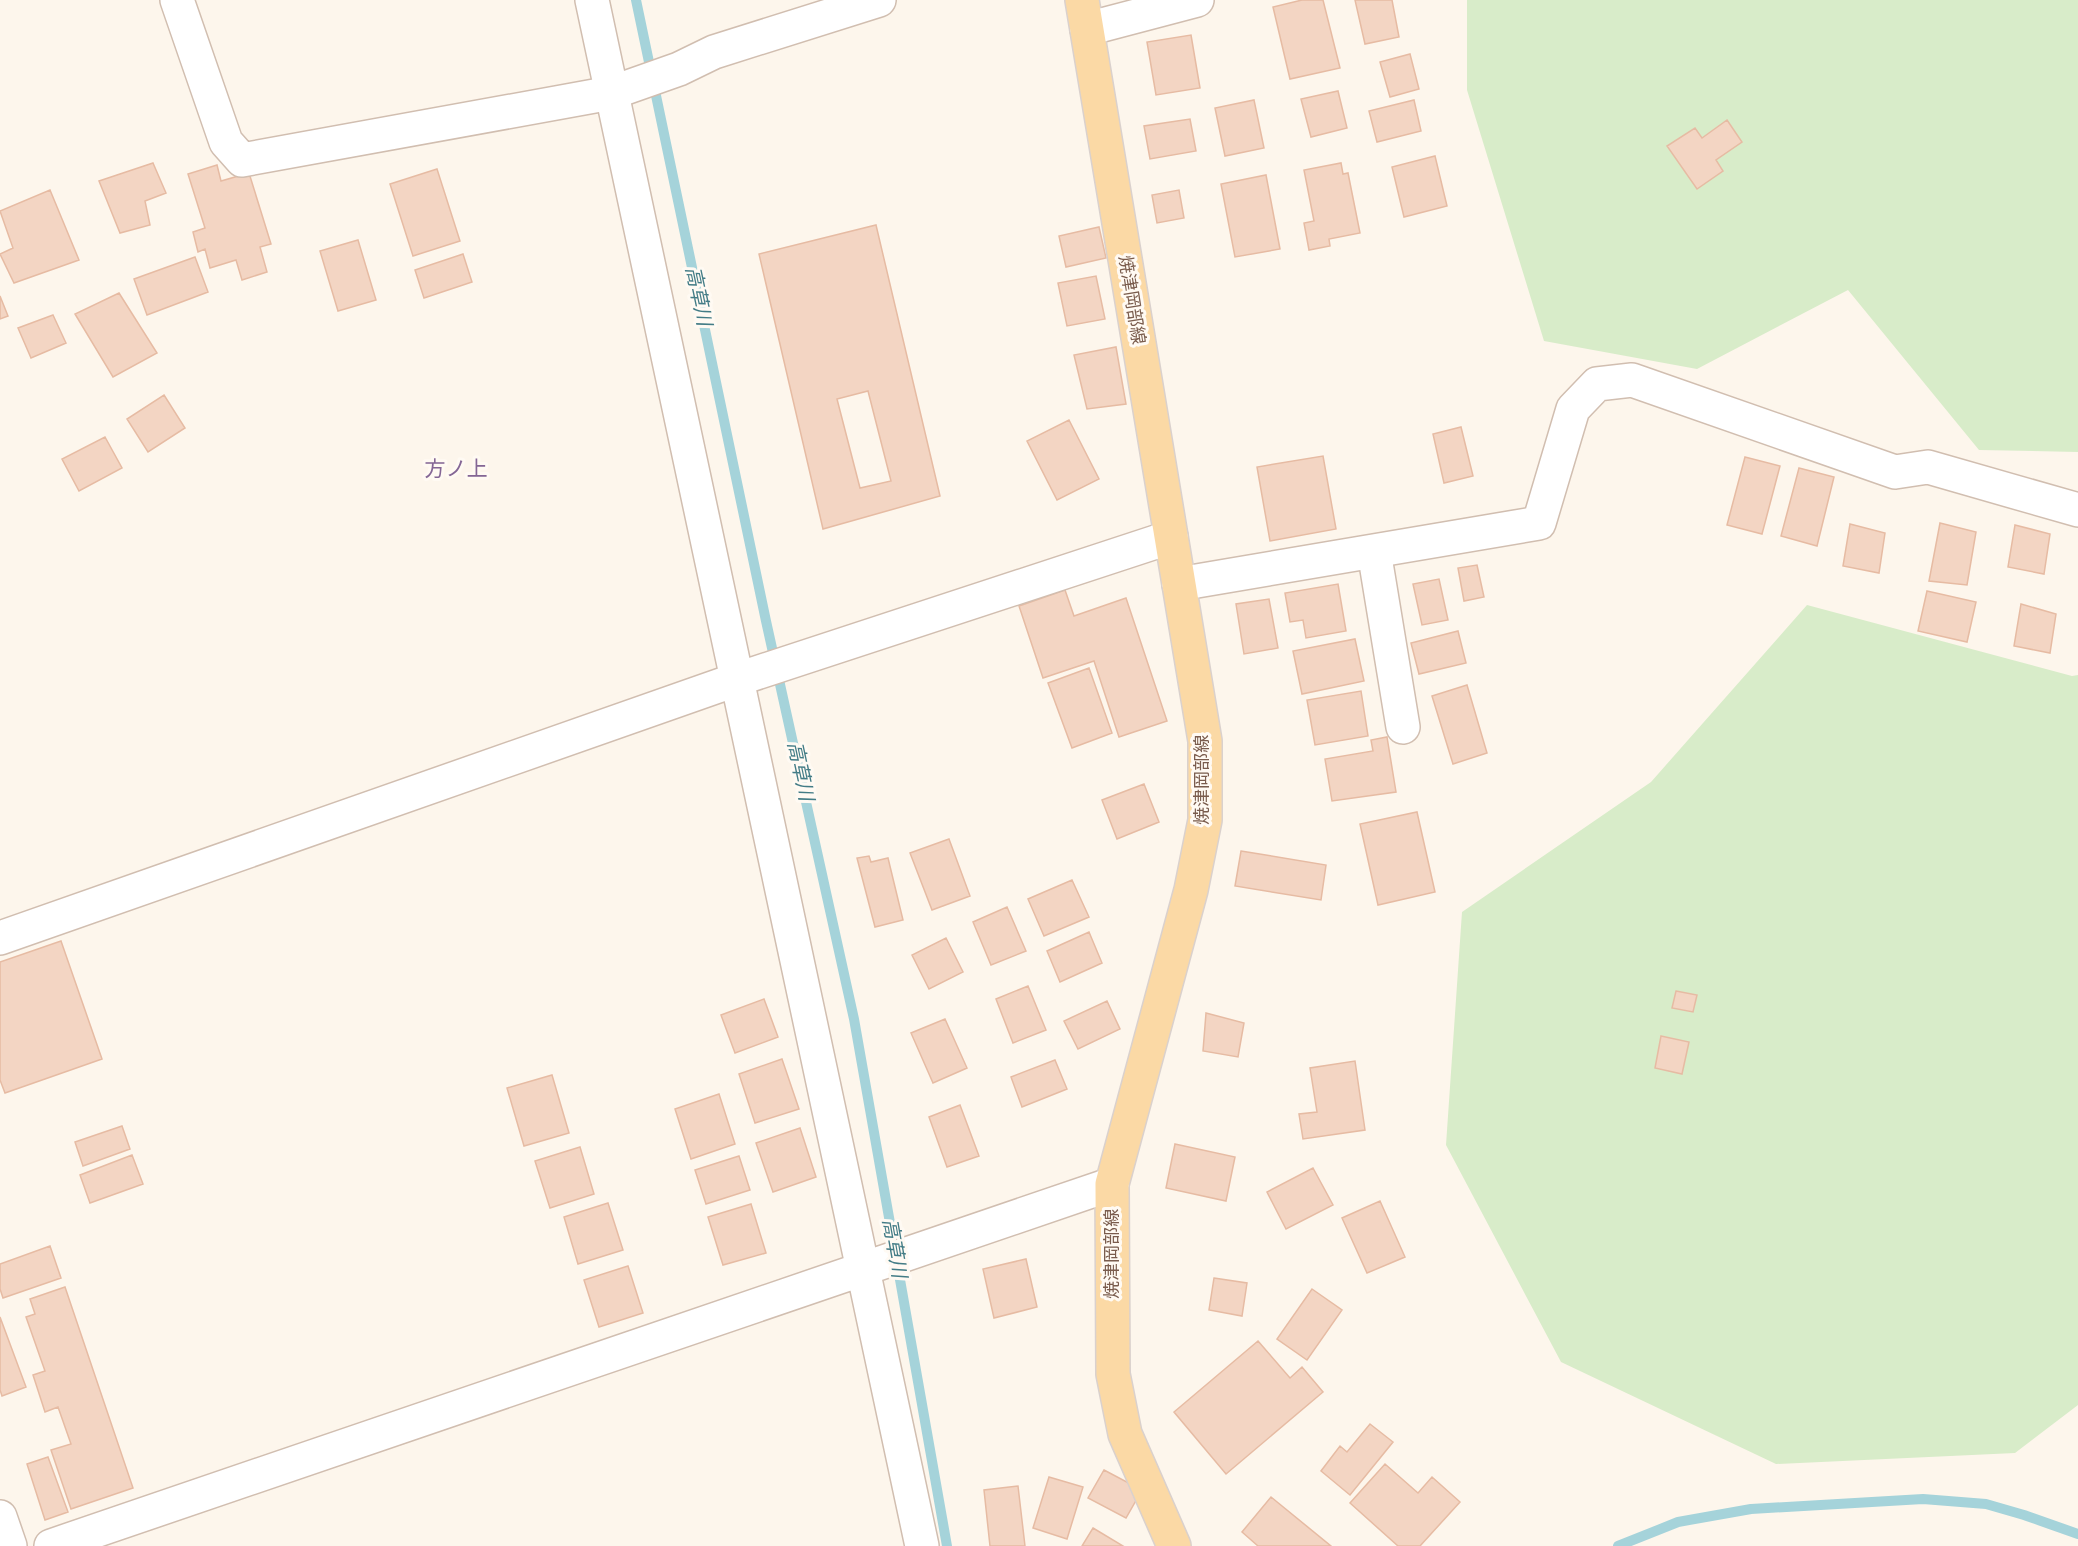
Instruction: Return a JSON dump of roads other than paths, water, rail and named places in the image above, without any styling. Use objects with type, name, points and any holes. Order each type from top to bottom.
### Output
[{"type":"main road","name":"焼津岡部線","points":[[1084,14],[1205,741],[1205,820],[1191,890],[1112,1184],[1113,1374],[1125,1434],[1174,1546]]},
{"type":"street","points":[[177,0],[226,142],[242,160],[624,89],[679,69],[714,52],[879,0]]},
{"type":"street","points":[[592,0],[624,89],[871,1266],[922,1546]]},
{"type":"street","points":[[1084,14],[1197,0]]},
{"type":"street","points":[[1179,584],[1539,523],[1573,409],[1597,384],[1632,380],[1895,472],[1928,467],[2078,510]]},
{"type":"street","points":[[0,938],[746,676],[1172,537]]},
{"type":"street","points":[[1374,551],[1403,727]]},
{"type":"street","points":[[51,1546],[1112,1184]]},
{"type":"street","points":[[0,1517],[10,1546]]},
{"type":"waterway","name":"高草川","points":[[636,0],[766,621],[854,1019],[947,1546]]},
{"type":"waterway","points":[[1618,1546],[1678,1522],[1751,1509],[1923,1499],[1986,1504],[2078,1534]]},
{"type":"district","name":"方ノ上","points":[[456,468]]}]
